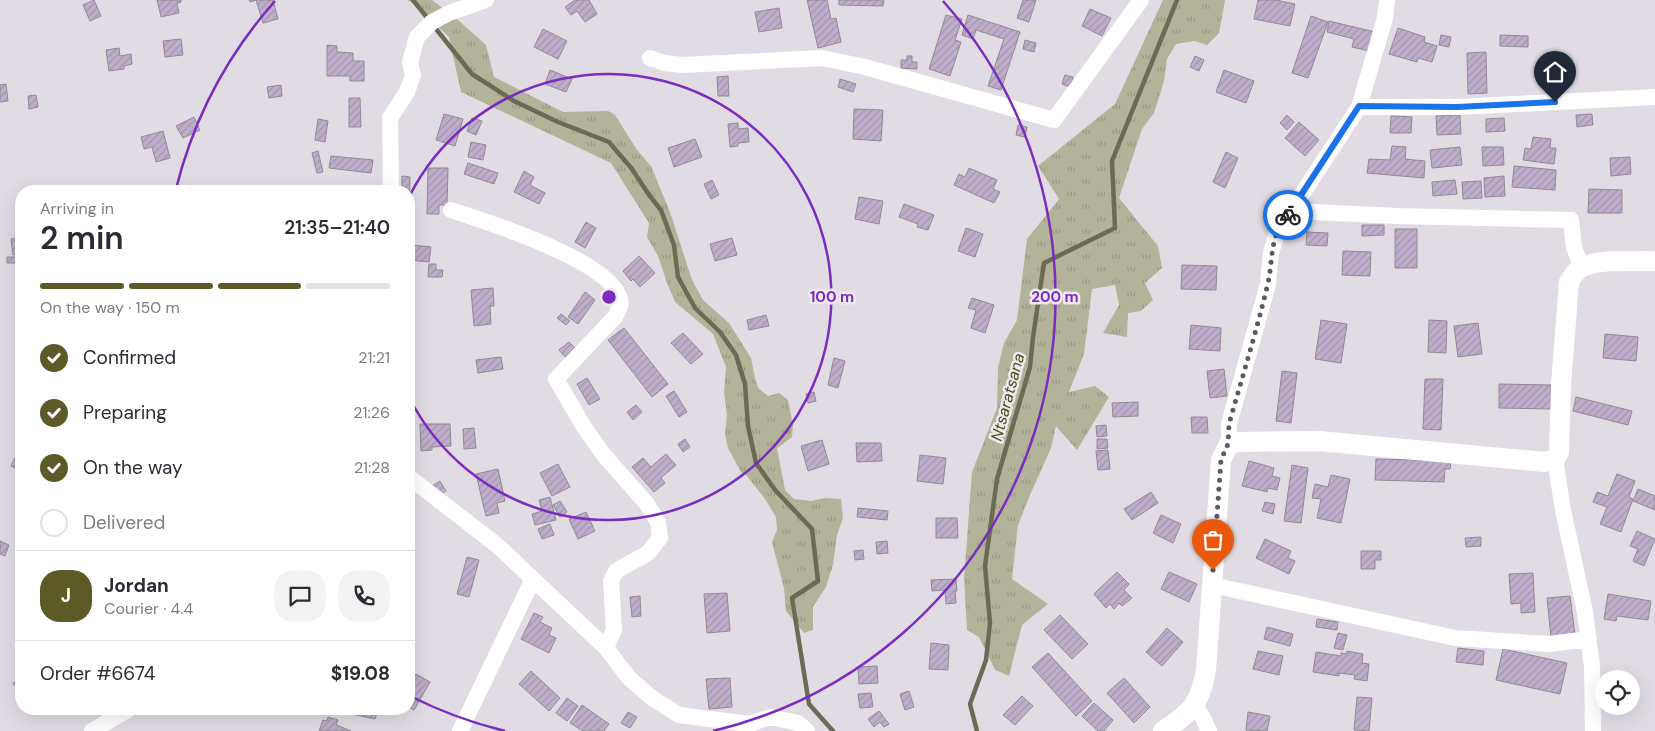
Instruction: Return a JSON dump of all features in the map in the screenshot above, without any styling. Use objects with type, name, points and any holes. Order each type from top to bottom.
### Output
[{"type":"street","points":[[391,185],[390,118],[407,92],[413,75],[410,62],[417,37],[440,17],[486,0]]},
{"type":"street","points":[[650,58],[664,63],[682,64],[822,58],[865,67],[1054,120],[1141,0]]},
{"type":"street","points":[[1163,731],[1195,706],[1203,687],[1206,670],[1221,460],[1228,444],[1229,424],[1268,284],[1271,252],[1280,223],[1292,210],[1359,106],[1385,18],[1387,0]]},
{"type":"street","points":[[1359,106],[1457,107],[1655,97]]},
{"type":"street","points":[[451,210],[520,234],[573,257],[608,280],[620,298],[620,306],[615,317],[556,379],[584,427],[603,454],[647,504],[658,522],[660,538],[648,554],[616,571],[611,581],[614,630],[606,648]]},
{"type":"street","points":[[1292,210],[1398,216],[1572,220],[1574,248],[1582,267]]},
{"type":"street","points":[[1593,731],[1592,667],[1586,612],[1563,510],[1555,459],[1559,452],[1569,282],[1574,273],[1582,267],[1595,262],[1655,261]]},
{"type":"street","points":[[1228,444],[1238,442],[1319,441],[1545,462],[1555,459]]},
{"type":"street","points":[[415,482],[498,546],[606,648],[629,678],[652,698],[679,715],[748,728],[770,716],[798,723],[807,731]]},
{"type":"street","points":[[460,731],[533,579]]},
{"type":"street","points":[[1212,585],[1455,638],[1549,644],[1589,639]]},
{"type":"street","points":[[1195,706],[1209,731]]},
{"type":"street","points":[[92,731],[119,715]]},
{"type":"green space","points":[[407,0],[432,0],[458,20],[486,45],[494,77],[563,112],[608,111],[615,115],[637,150],[651,166],[670,212],[692,280],[703,300],[729,323],[751,358],[758,388],[768,396],[779,393],[788,400],[793,426],[792,437],[777,448],[785,490],[794,499],[811,501],[825,498],[841,499],[843,518],[837,535],[833,565],[826,587],[813,607],[813,630],[804,633],[786,611],[784,588],[772,542],[777,530],[776,517],[765,499],[747,476],[741,472],[728,448],[725,434],[727,415],[724,392],[726,367],[713,334],[675,302],[658,256],[647,237],[649,223],[611,163],[461,92],[449,37],[415,5]]},
{"type":"green space","points":[[1163,0],[1225,0],[1219,33],[1207,45],[1194,41],[1176,44],[1167,59],[1164,81],[1154,113],[1142,129],[1119,198],[1158,246],[1162,268],[1145,283],[1153,300],[1141,311],[1128,313],[1127,337],[1103,333],[1119,305],[1115,285],[1092,289],[1084,354],[1069,392],[1095,386],[1109,397],[1077,450],[1056,426],[1051,448],[1018,525],[1012,579],[1048,604],[1022,625],[1009,676],[995,670],[979,637],[967,630],[964,578],[972,472],[997,408],[998,367],[1004,343],[1017,320],[1027,239],[1059,199],[1038,166],[1115,104]]},
{"type":"building","points":[[94,0],[101,16],[90,21],[83,5]]},
{"type":"building","points":[[157,0],[181,0],[181,2],[177,3],[179,13],[161,17]]},
{"type":"building","points":[[256,0],[273,0],[278,19],[263,23]]},
{"type":"building","points":[[575,0],[589,0],[597,14],[585,22],[577,11],[571,15],[565,7]]},
{"type":"building","points":[[807,0],[827,0],[831,19],[836,18],[841,42],[818,48]]},
{"type":"building","points":[[839,0],[884,0],[883,6],[839,5]]},
{"type":"building","points":[[1023,0],[1036,0],[1029,22],[1017,18]]},
{"type":"building","points":[[1258,0],[1276,0],[1295,4],[1290,26],[1254,19]]},
{"type":"building","points":[[779,8],[782,28],[759,32],[755,12]]},
{"type":"building","points":[[1090,9],[1111,18],[1102,36],[1082,26]]},
{"type":"building","points":[[946,15],[962,19],[955,40],[961,42],[950,76],[929,69]]},
{"type":"building","points":[[968,15],[1020,32],[1001,90],[988,86],[1004,39],[976,30],[973,39],[962,35]]},
{"type":"building","points":[[1311,16],[1328,22],[1308,78],[1292,73]]},
{"type":"building","points":[[1329,21],[1375,32],[1370,51],[1352,47],[1354,39],[1327,32]]},
{"type":"building","points":[[1398,28],[1425,37],[1424,42],[1437,46],[1432,62],[1418,58],[1417,62],[1389,54]]},
{"type":"building","points":[[543,29],[567,41],[558,59],[534,47]]},
{"type":"building","points":[[1441,35],[1451,37],[1449,47],[1439,45]]},
{"type":"building","points":[[1500,35],[1528,36],[1528,47],[1500,46]]},
{"type":"building","points":[[181,39],[183,55],[165,57],[163,41]]},
{"type":"building","points":[[1025,40],[1036,43],[1034,52],[1023,49]]},
{"type":"building","points":[[327,45],[337,46],[337,52],[353,53],[353,61],[364,61],[364,81],[350,81],[350,76],[327,76]]},
{"type":"building","points":[[119,48],[120,56],[131,54],[132,64],[124,66],[124,69],[109,71],[106,50]]},
{"type":"building","points":[[1486,52],[1487,93],[1468,94],[1467,53]]},
{"type":"building","points":[[907,56],[912,56],[912,62],[917,62],[917,69],[901,68],[901,60],[907,60]]},
{"type":"building","points":[[1195,56],[1204,60],[1199,71],[1190,67]]},
{"type":"building","points":[[1548,59],[1548,69],[1540,70],[1539,60]]},
{"type":"building","points":[[550,70],[572,79],[566,92],[545,84]]},
{"type":"building","points":[[1224,70],[1254,81],[1246,103],[1216,92]]},
{"type":"building","points":[[1065,75],[1073,77],[1070,87],[1062,84]]},
{"type":"building","points":[[728,76],[729,96],[718,96],[717,77]]},
{"type":"building","points":[[840,79],[856,84],[853,92],[838,87]]},
{"type":"building","points":[[6,84],[8,101],[0,102],[0,85]]},
{"type":"building","points":[[281,85],[282,96],[269,98],[267,87]]},
{"type":"building","points":[[36,95],[38,107],[29,109],[28,96]]},
{"type":"building","points":[[349,98],[360,98],[361,127],[349,127]]},
{"type":"building","points":[[854,109],[883,110],[881,141],[853,139]]},
{"type":"building","points":[[444,114],[463,119],[455,146],[436,140]]},
{"type":"building","points":[[1592,114],[1593,125],[1577,127],[1576,115]]},
{"type":"building","points":[[1287,115],[1294,122],[1287,130],[1280,123]]},
{"type":"building","points":[[1460,115],[1461,134],[1437,135],[1436,116]]},
{"type":"building","points":[[1391,116],[1412,117],[1411,133],[1390,133]]},
{"type":"building","points":[[194,117],[200,130],[183,138],[176,126]]},
{"type":"building","points":[[472,118],[482,121],[476,135],[467,131]]},
{"type":"building","points":[[1504,118],[1505,131],[1486,132],[1486,119]]},
{"type":"building","points":[[318,119],[328,121],[325,142],[315,140]]},
{"type":"building","points":[[1299,122],[1319,140],[1305,156],[1285,138]]},
{"type":"building","points":[[738,123],[738,129],[748,128],[749,142],[738,143],[738,146],[730,147],[728,124]]},
{"type":"building","points":[[1018,125],[1027,127],[1025,137],[1016,135]]},
{"type":"building","points":[[163,131],[170,158],[156,162],[152,147],[144,149],[141,137]]},
{"type":"building","points":[[1533,137],[1551,139],[1550,148],[1556,148],[1554,164],[1523,160],[1525,148],[1531,149]]},
{"type":"building","points":[[695,139],[702,157],[674,167],[668,148]]},
{"type":"building","points":[[471,142],[486,145],[483,160],[468,157]]},
{"type":"building","points":[[1392,146],[1406,147],[1405,159],[1425,161],[1424,178],[1367,173],[1369,159],[1390,160]]},
{"type":"building","points":[[1460,147],[1462,165],[1432,168],[1430,150]]},
{"type":"building","points":[[1482,147],[1503,147],[1504,165],[1483,166]]},
{"type":"building","points":[[318,151],[323,172],[317,173],[312,153]]},
{"type":"building","points":[[1226,152],[1238,158],[1225,188],[1213,182]]},
{"type":"building","points":[[331,156],[373,160],[371,173],[329,168]]},
{"type":"building","points":[[1630,157],[1631,174],[1611,176],[1610,158]]},
{"type":"building","points":[[468,163],[498,173],[494,184],[464,174]]},
{"type":"building","points":[[1514,166],[1556,170],[1555,190],[1512,187]]},
{"type":"building","points":[[428,168],[448,168],[447,205],[439,205],[439,214],[427,214]]},
{"type":"building","points":[[969,168],[997,180],[993,189],[1000,192],[994,203],[954,185],[959,174],[965,177]]},
{"type":"building","points":[[524,171],[534,177],[530,185],[545,193],[539,204],[514,192]]},
{"type":"building","points":[[402,176],[410,177],[410,185],[402,185]]},
{"type":"building","points":[[1504,176],[1505,196],[1485,197],[1484,178]]},
{"type":"building","points":[[712,180],[719,195],[711,199],[704,184]]},
{"type":"building","points":[[1455,180],[1457,194],[1433,196],[1432,182]]},
{"type":"building","points":[[1481,181],[1482,198],[1463,199],[1462,182]]},
{"type":"building","points":[[1589,189],[1622,190],[1622,213],[1588,213]]},
{"type":"building","points":[[859,197],[883,201],[879,224],[855,219]]},
{"type":"building","points":[[904,204],[934,215],[928,230],[917,227],[918,224],[899,217]]},
{"type":"building","points":[[586,222],[596,228],[585,248],[575,242]]},
{"type":"building","points":[[1362,225],[1384,225],[1384,235],[1362,236]]},
{"type":"building","points":[[966,228],[983,234],[975,257],[958,251]]},
{"type":"building","points":[[1395,229],[1417,229],[1417,268],[1395,268]]},
{"type":"building","points":[[1307,232],[1328,233],[1327,246],[1306,245]]},
{"type":"building","points":[[732,238],[737,255],[715,261],[710,244]]},
{"type":"building","points":[[11,239],[15,239],[15,255],[13,255]]},
{"type":"building","points":[[415,245],[431,247],[429,262],[415,261]]},
{"type":"building","points":[[1343,251],[1371,252],[1370,276],[1342,275]]},
{"type":"building","points":[[639,256],[655,273],[640,287],[633,279],[631,281],[623,271]]},
{"type":"building","points":[[7,257],[15,257],[15,263],[7,263]]},
{"type":"building","points":[[429,264],[436,264],[436,270],[443,270],[442,277],[428,277]]},
{"type":"building","points":[[1182,265],[1217,266],[1216,290],[1181,289]]},
{"type":"building","points":[[493,288],[494,306],[490,306],[491,324],[474,326],[471,290]]},
{"type":"building","points":[[585,292],[595,300],[578,324],[568,317]]},
{"type":"building","points":[[972,298],[994,305],[985,333],[971,328],[976,310],[968,308]]},
{"type":"building","points":[[561,314],[570,321],[566,325],[557,318]]},
{"type":"building","points":[[766,315],[769,326],[749,330],[747,320]]},
{"type":"building","points":[[1321,320],[1347,324],[1341,363],[1315,359]]},
{"type":"building","points":[[1429,320],[1447,321],[1446,353],[1428,352]]},
{"type":"building","points":[[1478,323],[1482,354],[1458,357],[1454,326]]},
{"type":"building","points":[[1191,325],[1221,328],[1220,351],[1189,349]]},
{"type":"building","points":[[624,328],[668,384],[652,397],[608,340]]},
{"type":"building","points":[[683,333],[703,354],[691,364],[671,343]]},
{"type":"building","points":[[1605,334],[1638,337],[1636,361],[1603,358]]},
{"type":"building","points":[[569,342],[577,350],[567,359],[559,350]]},
{"type":"building","points":[[501,357],[503,369],[478,373],[476,360]]},
{"type":"building","points":[[834,358],[845,361],[838,388],[828,385]]},
{"type":"building","points":[[1224,369],[1227,396],[1210,398],[1207,371]]},
{"type":"building","points":[[1282,371],[1297,373],[1291,423],[1276,421]]},
{"type":"building","points":[[587,378],[600,399],[589,405],[577,384]]},
{"type":"building","points":[[1425,379],[1443,379],[1441,430],[1423,429]]},
{"type":"building","points":[[1499,384],[1551,385],[1551,409],[1499,408]]},
{"type":"building","points":[[674,391],[687,412],[679,417],[666,396]]},
{"type":"building","points":[[814,392],[816,401],[808,403],[806,394]]},
{"type":"building","points":[[1576,397],[1632,411],[1628,425],[1573,411]]},
{"type":"building","points":[[1138,402],[1138,416],[1113,417],[1112,403]]},
{"type":"building","points":[[636,405],[642,412],[633,420],[627,412]]},
{"type":"building","points":[[1191,417],[1207,417],[1208,433],[1192,433]]},
{"type":"building","points":[[420,424],[450,424],[451,446],[432,447],[432,450],[421,451]]},
{"type":"building","points":[[1106,425],[1107,436],[1097,437],[1096,426]]},
{"type":"building","points":[[474,428],[476,448],[464,449],[463,429]]},
{"type":"building","points":[[685,439],[690,447],[683,452],[678,444]]},
{"type":"building","points":[[1097,439],[1107,439],[1108,448],[1097,449]]},
{"type":"building","points":[[822,440],[829,464],[808,471],[801,446]]},
{"type":"building","points":[[856,443],[881,443],[882,461],[857,462]]},
{"type":"building","points":[[1108,450],[1110,469],[1098,470],[1096,451]]},
{"type":"building","points":[[666,454],[676,465],[661,478],[665,483],[654,492],[632,467],[643,458],[651,467]]},
{"type":"building","points":[[920,455],[946,458],[943,484],[917,481]]},
{"type":"building","points":[[15,458],[15,468],[11,466]]},
{"type":"building","points":[[1376,459],[1451,461],[1450,469],[1445,469],[1444,482],[1375,480]]},
{"type":"building","points":[[1249,461],[1274,468],[1272,476],[1280,478],[1277,490],[1268,488],[1267,492],[1242,486]]},
{"type":"building","points":[[558,464],[570,487],[552,496],[540,473]]},
{"type":"building","points":[[1292,465],[1308,468],[1301,523],[1284,521]]},
{"type":"building","points":[[498,469],[505,501],[497,503],[499,513],[486,516],[476,474]]},
{"type":"building","points":[[1617,474],[1635,481],[1629,497],[1633,499],[1621,532],[1600,524],[1607,507],[1593,502],[1597,492],[1608,496]]},
{"type":"building","points":[[1331,475],[1350,479],[1341,523],[1317,518],[1321,499],[1312,498],[1315,484],[1328,487]]},
{"type":"building","points":[[440,481],[446,491],[439,495],[432,486]]},
{"type":"building","points":[[1638,489],[1655,496],[1655,510],[1633,501]]},
{"type":"building","points":[[1151,492],[1158,503],[1132,520],[1124,509]]},
{"type":"building","points":[[550,497],[556,520],[535,525],[532,514],[542,511],[539,500]]},
{"type":"building","points":[[560,501],[567,512],[560,517],[553,505]]},
{"type":"building","points":[[1265,502],[1275,504],[1273,514],[1262,511]]},
{"type":"building","points":[[858,508],[888,511],[887,520],[857,517]]},
{"type":"building","points":[[586,512],[595,531],[578,539],[569,519]]},
{"type":"building","points":[[1161,515],[1181,524],[1173,543],[1153,533]]},
{"type":"building","points":[[936,518],[957,518],[958,538],[936,538]]},
{"type":"building","points":[[550,524],[554,535],[542,539],[538,529]]},
{"type":"building","points":[[1637,531],[1655,539],[1644,566],[1633,561],[1638,549],[1630,546]]},
{"type":"building","points":[[1481,537],[1481,546],[1466,547],[1465,538]]},
{"type":"building","points":[[1265,539],[1291,551],[1288,558],[1295,561],[1289,574],[1256,558]]},
{"type":"building","points":[[0,541],[9,545],[5,556],[0,554]]},
{"type":"building","points":[[887,541],[888,553],[877,554],[876,542]]},
{"type":"building","points":[[863,550],[864,559],[855,560],[854,551]]},
{"type":"building","points":[[1361,551],[1381,551],[1381,560],[1375,560],[1375,569],[1361,569]]},
{"type":"building","points":[[467,557],[479,560],[469,597],[457,594]]},
{"type":"building","points":[[1117,572],[1129,584],[1124,590],[1132,598],[1122,606],[1119,603],[1114,609],[1110,604],[1106,608],[1094,594]]},
{"type":"building","points":[[1169,572],[1197,584],[1189,602],[1161,589]]},
{"type":"building","points":[[1533,573],[1535,612],[1521,613],[1521,603],[1511,604],[1509,574]]},
{"type":"building","points":[[956,579],[956,603],[946,604],[945,590],[932,591],[931,580]]},
{"type":"building","points":[[727,593],[730,631],[707,633],[704,594]]},
{"type":"building","points":[[1608,594],[1651,601],[1648,620],[1617,616],[1616,621],[1604,619]]},
{"type":"building","points":[[640,596],[641,616],[632,617],[630,597]]},
{"type":"building","points":[[1570,596],[1575,634],[1551,637],[1547,598]]},
{"type":"building","points":[[534,613],[543,617],[540,622],[552,628],[549,635],[556,638],[549,653],[521,639]]},
{"type":"building","points":[[1060,615],[1088,644],[1072,659],[1044,630]]},
{"type":"building","points":[[1317,619],[1338,622],[1337,630],[1316,627]]},
{"type":"building","points":[[1267,627],[1293,634],[1290,646],[1264,639]]},
{"type":"building","points":[[1167,628],[1183,642],[1162,666],[1146,652]]},
{"type":"building","points":[[1338,633],[1347,635],[1343,650],[1334,648]]},
{"type":"building","points":[[931,643],[949,645],[948,670],[929,669]]},
{"type":"building","points":[[1458,648],[1484,651],[1483,665],[1456,662]]},
{"type":"building","points":[[1503,649],[1567,663],[1560,694],[1496,680]]},
{"type":"building","points":[[1258,651],[1283,656],[1279,675],[1253,669]]},
{"type":"building","points":[[1347,651],[1363,654],[1362,663],[1369,664],[1367,681],[1354,679],[1355,675],[1339,673],[1339,676],[1313,672],[1316,652],[1341,656],[1341,653],[1346,654]]},
{"type":"building","points":[[1048,653],[1092,701],[1076,716],[1032,667]]},
{"type":"building","points":[[877,666],[878,683],[859,684],[858,667]]},
{"type":"building","points":[[531,671],[560,698],[549,711],[519,684]]},
{"type":"building","points":[[416,674],[430,682],[415,708]]},
{"type":"building","points":[[730,678],[732,707],[709,709],[706,679]]},
{"type":"building","points":[[1124,678],[1150,707],[1134,723],[1107,693]]},
{"type":"building","points":[[909,691],[914,707],[905,710],[900,694]]},
{"type":"building","points":[[871,693],[873,707],[860,708],[858,694]]},
{"type":"building","points":[[1022,696],[1033,706],[1015,725],[1003,715]]},
{"type":"building","points":[[1357,697],[1372,698],[1369,731],[1354,730]]},
{"type":"building","points":[[567,698],[578,706],[567,721],[556,713]]},
{"type":"building","points":[[1094,703],[1113,720],[1104,731],[1098,731],[1082,716]]},
{"type":"building","points":[[582,705],[609,724],[604,731],[583,731],[570,723]]},
{"type":"building","points":[[879,711],[889,724],[884,727],[880,722],[874,727],[868,719]]},
{"type":"building","points":[[628,712],[637,717],[630,728],[621,723]]},
{"type":"building","points":[[1248,712],[1270,716],[1267,731],[1246,730]]},
{"type":"building","points":[[356,715],[376,715],[375,719]]},
{"type":"building","points":[[328,717],[338,720],[336,725],[351,731],[319,731],[323,720],[327,721]]},
{"type":"waterway","points":[[413,0],[472,74],[514,101],[558,122],[609,142],[632,169],[661,210],[674,245],[678,277],[695,308],[720,332],[736,355],[745,384],[748,426],[756,463],[775,490],[812,529],[818,581],[792,598],[809,704],[833,731]]},
{"type":"waterway","name":"Ntsaratsana","points":[[977,731],[970,704],[986,660],[990,623],[985,566],[997,479],[1030,367],[1044,263],[1115,228],[1112,161],[1177,0]]},
{"type":"way so far","points":[[1213,570],[1221,460],[1228,444],[1229,424],[1268,284],[1271,252],[1280,223],[1288,215]]},
{"type":"route","points":[[1288,215],[1359,106],[1457,107],[1555,102]]}]
